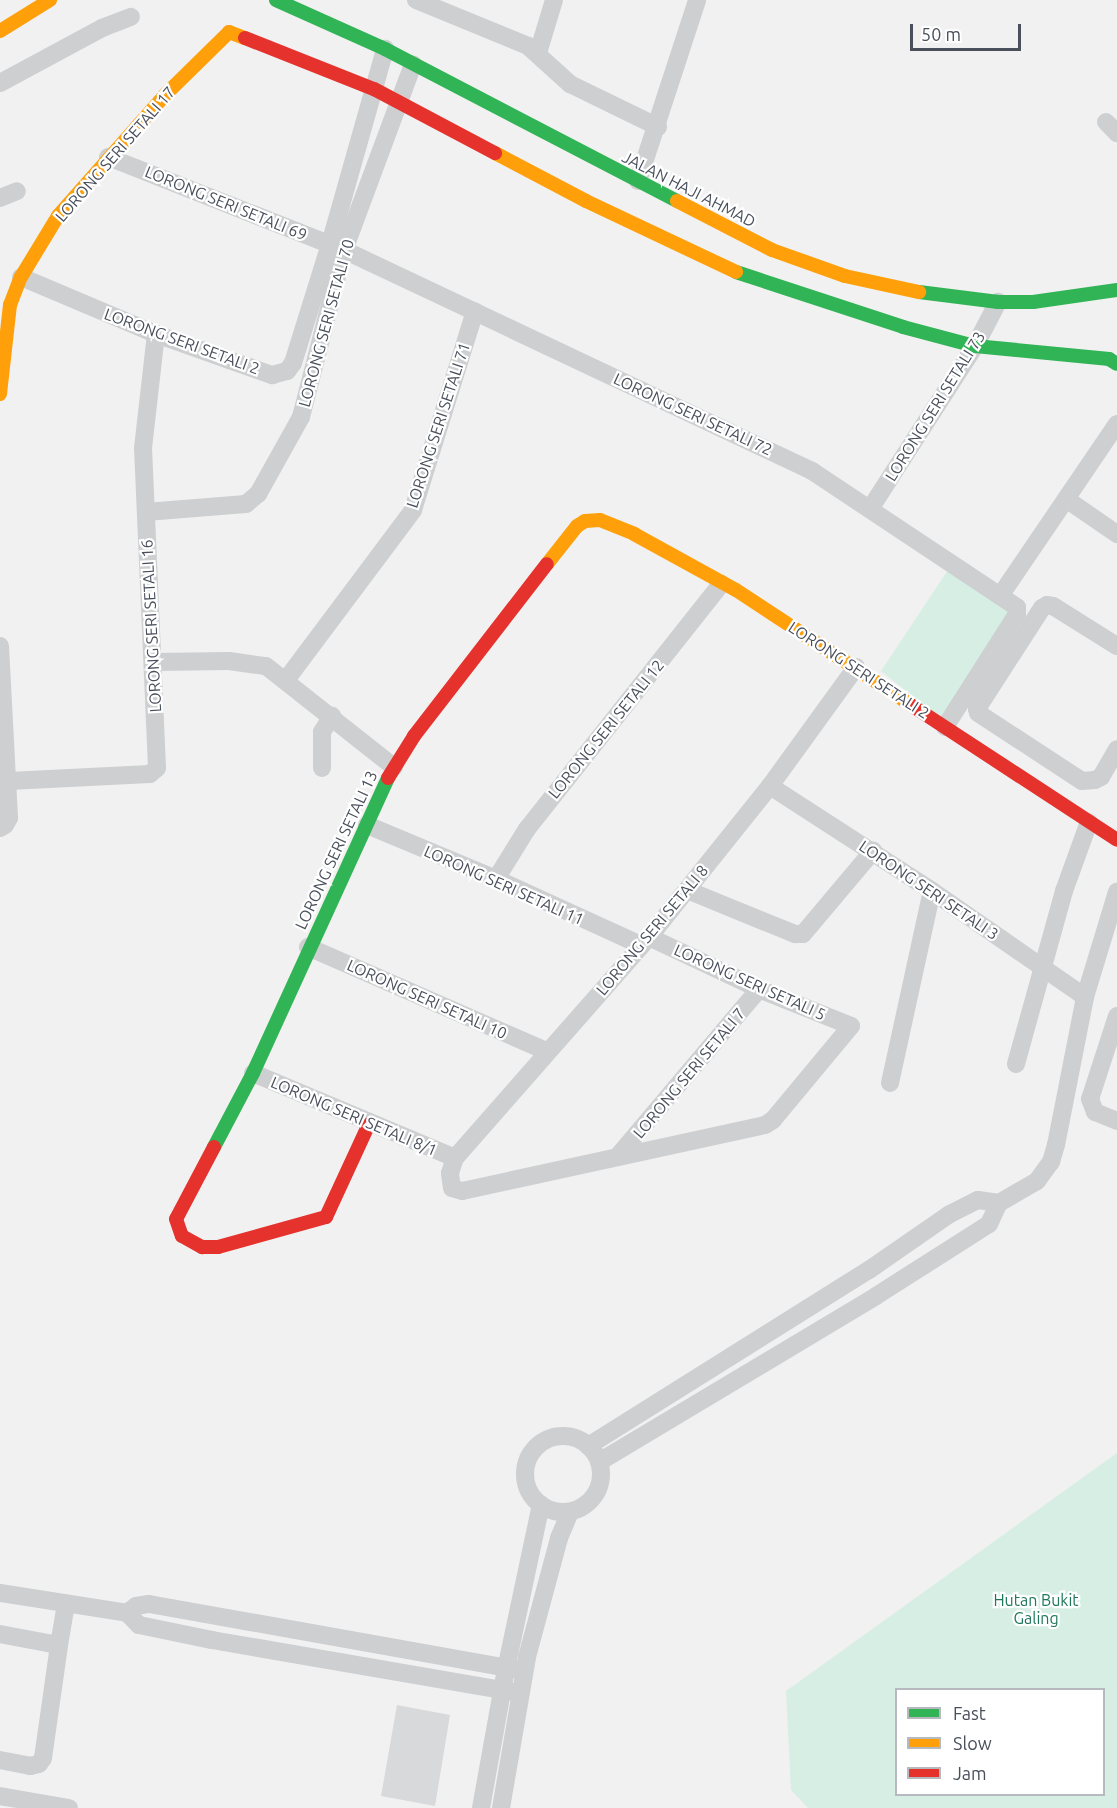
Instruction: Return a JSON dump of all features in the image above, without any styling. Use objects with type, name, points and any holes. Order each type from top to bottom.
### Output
[{"type":"street","points":[[0,31],[50,0]]},
{"type":"street","name":"JALAN HAJI AHMAD","points":[[276,0],[385,49],[772,250],[845,276],[910,291],[998,302],[1033,302],[1117,290]]},
{"type":"street","points":[[416,0],[528,46],[570,84],[658,127]]},
{"type":"street","points":[[538,53],[554,0]]},
{"type":"street","points":[[638,181],[658,127],[697,0]]},
{"type":"street","points":[[0,83],[102,28],[131,17]]},
{"type":"street","name":"LORONG SERI SETALI 17","points":[[0,394],[10,305],[21,278],[58,216],[108,157],[229,32],[374,89]]},
{"type":"street","points":[[337,247],[385,49]]},
{"type":"street","name":"LORONG SERI SETALI 70","points":[[146,512],[246,504],[258,494],[301,417],[337,247],[413,64]]},
{"type":"street","points":[[374,89],[586,201],[717,265],[779,288],[880,320],[975,346],[1109,358],[1117,364]]},
{"type":"street","name":"LORONG SERI SETALI 69","points":[[108,157],[337,247]]},
{"type":"street","name":"LORONG SERI SETALI 72","points":[[337,247],[812,471],[1017,607],[1017,614],[945,727]]},
{"type":"street","name":"LORONG SERI SETALI 2","points":[[21,278],[156,334],[272,375],[287,371],[293,363],[337,247]]},
{"type":"street","name":"LORONG SERI SETALI 73","points":[[870,509],[975,346],[998,302]]},
{"type":"street","name":"LORONG SERI SETALI 71","points":[[286,680],[413,510],[475,311]]},
{"type":"street","name":"LORONG SERI SETALI 16","points":[[9,782],[150,774],[157,768],[144,433],[156,334]]},
{"type":"street","points":[[1000,596],[1117,424]]},
{"type":"street","points":[[1066,499],[1117,534]]},
{"type":"street","name":"LORONG SERI SETALI 2","points":[[592,519],[634,534],[721,584],[736,590],[1117,840]]},
{"type":"street","name":"LORONG SERI SETALI 13","points":[[369,1124],[326,1217],[218,1247],[202,1247],[182,1236],[176,1220],[253,1073],[308,947],[394,767],[414,736],[521,596],[577,526],[592,519]]},
{"type":"street","name":"LORONG SERI SETALI 12","points":[[496,879],[527,829],[721,584]]},
{"type":"street","points":[[1117,646],[1053,606],[1042,608],[977,709],[978,713],[1082,781],[1101,777],[1117,749]]},
{"type":"street","points":[[0,646],[9,782],[9,818],[0,828]]},
{"type":"street","points":[[154,662],[251,663],[266,666],[394,767]]},
{"type":"street","name":"LORONG SERI SETALI 8","points":[[455,1158],[687,890],[770,786],[856,667]]},
{"type":"street","points":[[322,768],[322,732],[332,716]]},
{"type":"street","points":[[999,762],[1015,737]]},
{"type":"street","name":"LORONG SERI SETALI 3","points":[[770,786],[873,851],[1085,997]]},
{"type":"street","points":[[1016,1064],[1064,891],[1089,822]]},
{"type":"street","name":"LORONG SERI SETALI 11","points":[[367,825],[645,941]]},
{"type":"street","points":[[687,890],[795,934],[803,934],[873,851]]},
{"type":"street","points":[[890,1083],[932,891]]},
{"type":"street","points":[[588,1446],[869,1270],[950,1214],[978,1200],[999,1203],[1027,1189],[1037,1181],[1051,1162],[1085,997],[1114,914],[1117,892]]},
{"type":"street","name":"LORONG SERI SETALI 5","points":[[618,1156],[765,1125],[773,1120],[851,1026],[645,941]]},
{"type":"street","name":"LORONG SERI SETALI 10","points":[[308,947],[546,1051]]},
{"type":"street","name":"LORONG SERI SETALI 7","points":[[618,1156],[759,989]]},
{"type":"street","points":[[1117,1016],[1090,1099],[1095,1112],[1117,1121]]},
{"type":"street","name":"LORONG SERI SETALI 8/1","points":[[253,1073],[369,1124],[455,1158]]},
{"type":"street","points":[[455,1158],[450,1173],[452,1188],[462,1191],[618,1156]]},
{"type":"street","points":[[599,1462],[876,1296],[982,1229],[989,1224],[999,1203]]},
{"type":"street","points":[[554,1437],[578,1439],[588,1446],[599,1462],[599,1488],[592,1499],[582,1507],[570,1512],[550,1510],[541,1505],[532,1496],[526,1473],[534,1450],[554,1437]]},
{"type":"street","points":[[501,1808],[512,1692],[541,1505]]},
{"type":"street","points":[[515,1670],[559,1538],[570,1512]]},
{"type":"street","points":[[0,1593],[127,1613],[135,1623],[156,1629],[512,1692]]},
{"type":"street","points":[[0,1760],[30,1766],[39,1764],[43,1758],[66,1604]]},
{"type":"street","points":[[127,1613],[136,1606],[149,1604],[515,1670]]},
{"type":"street","points":[[0,1634],[59,1645]]},
{"type":"street","points":[[481,1808],[512,1692]]},
{"type":"street","points":[[0,1796],[69,1808]]},
{"type":"green space","points":[[948,570],[1013,612],[948,724],[881,671]]},
{"type":"green space","name":"Hutan Bukit Galing","points":[[1117,1453],[1117,1808],[808,1808],[791,1790],[786,1691]]},
{"type":"building","points":[[397,1705],[450,1715],[435,1806],[381,1796]]},
{"type":"traffic: fast","points":[[276,0],[385,49],[677,201]]},
{"type":"traffic: fast","points":[[736,272],[903,327],[975,346],[1109,359],[1117,364]]},
{"type":"traffic: fast","points":[[919,292],[998,302],[1033,302],[1117,290]]},
{"type":"traffic: fast","points":[[214,1147],[253,1073],[388,778]]},
{"type":"traffic: slow","points":[[0,31],[50,0]]},
{"type":"traffic: slow","points":[[0,394],[10,305],[21,277],[58,216],[165,95],[229,32],[245,38]]},
{"type":"traffic: slow","points":[[495,153],[586,201],[736,272]]},
{"type":"traffic: slow","points":[[677,201],[772,250],[845,276],[919,292]]},
{"type":"traffic: slow","points":[[547,564],[577,526],[585,521],[600,520],[634,534],[736,590],[911,705]]},
{"type":"traffic: jam","points":[[245,38],[374,89],[495,153]]},
{"type":"traffic: jam","points":[[388,778],[414,736],[547,564]]},
{"type":"traffic: jam","points":[[911,705],[1117,840]]},
{"type":"traffic: jam","points":[[214,1147],[176,1219],[182,1236],[202,1247],[218,1247],[326,1217],[369,1124]]}]
